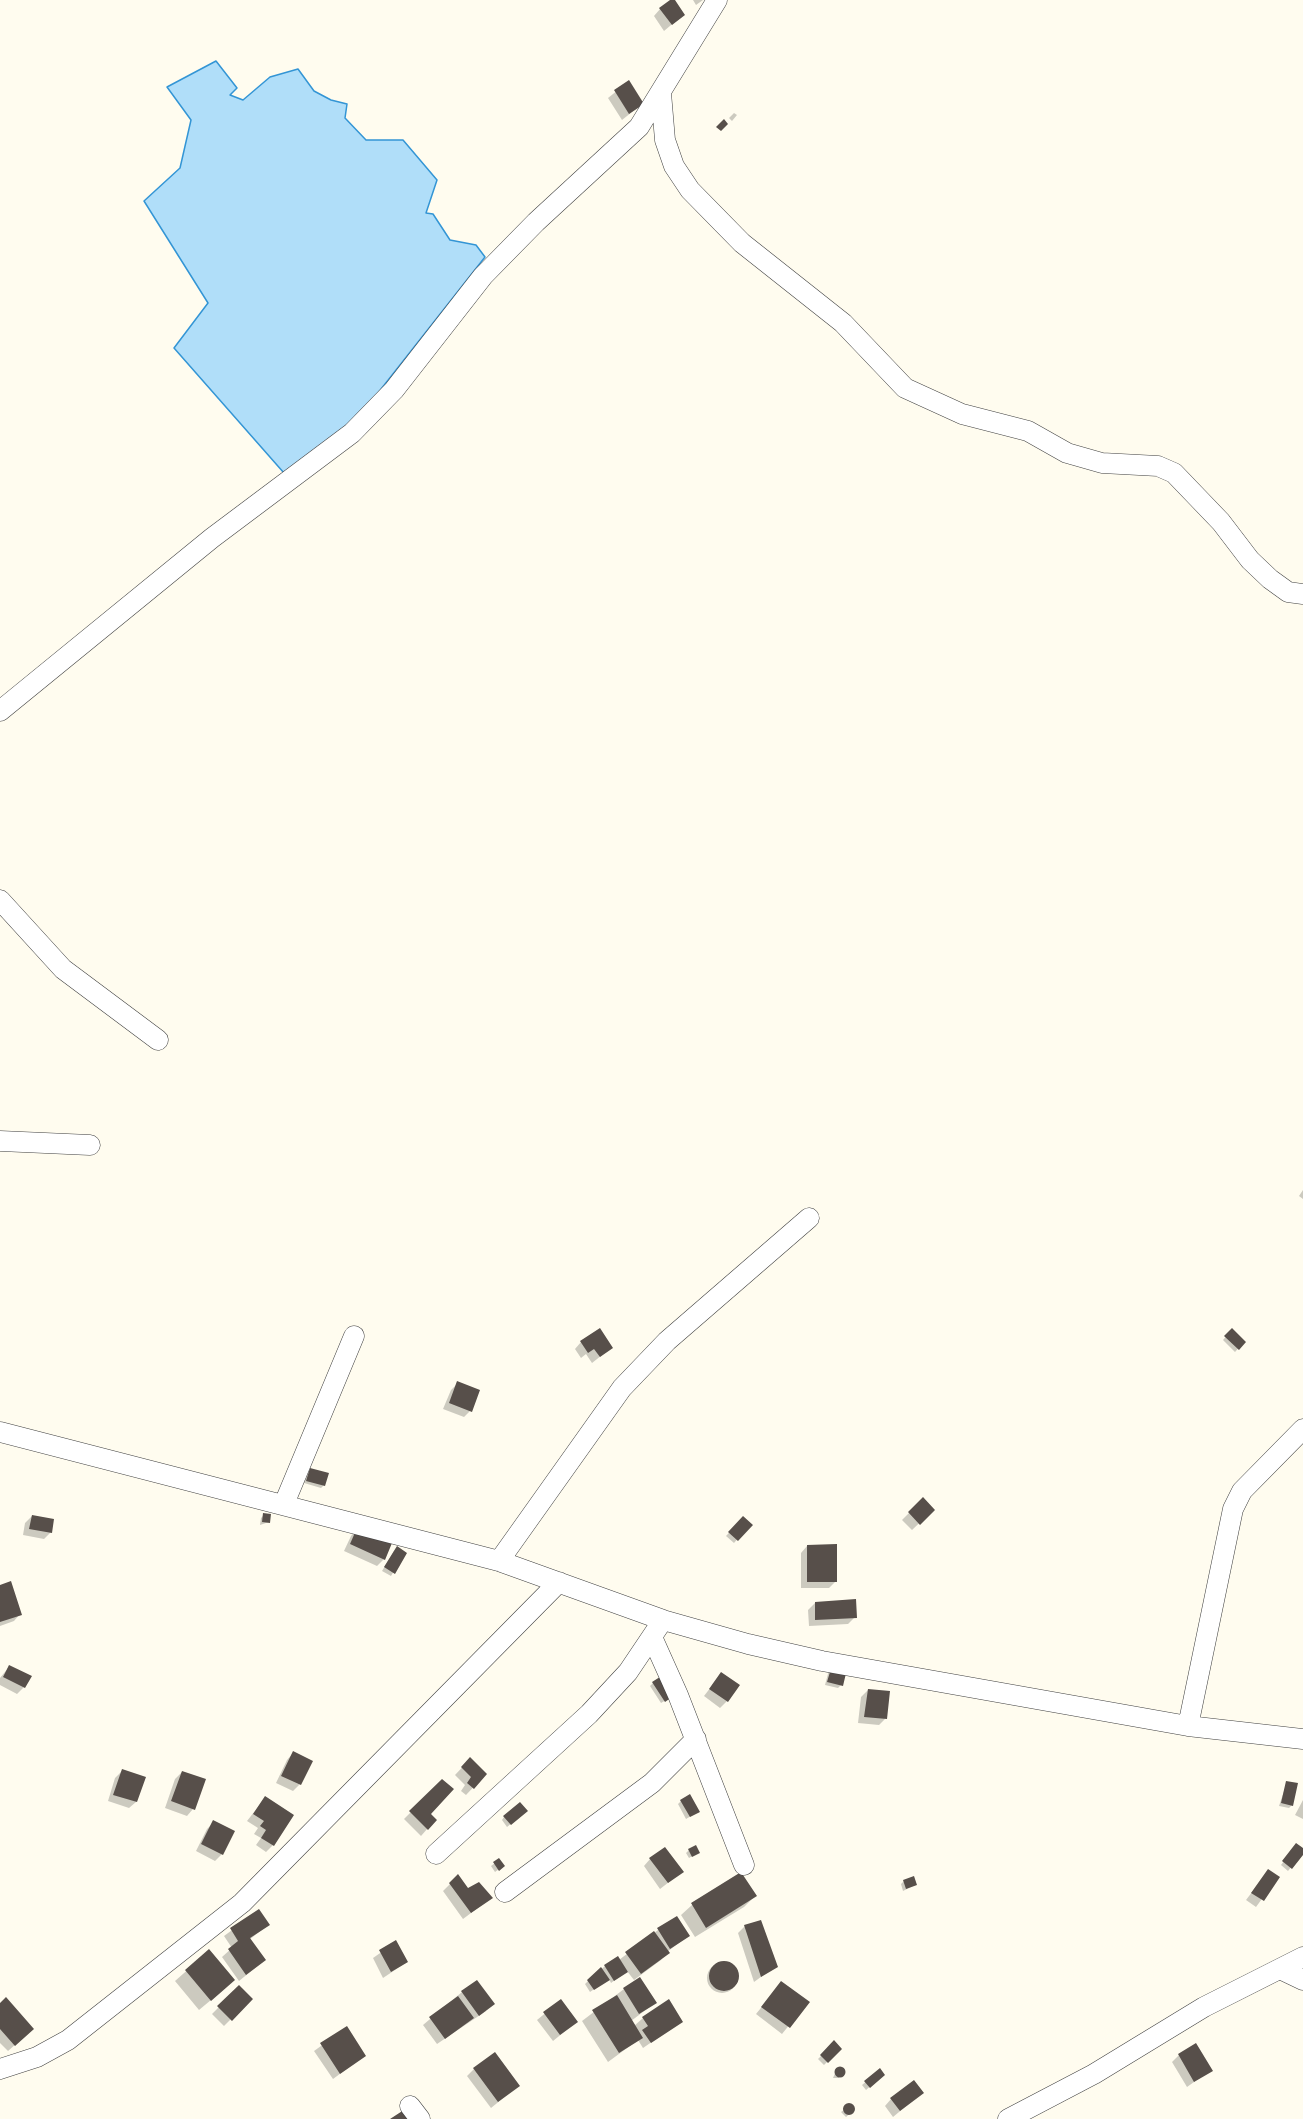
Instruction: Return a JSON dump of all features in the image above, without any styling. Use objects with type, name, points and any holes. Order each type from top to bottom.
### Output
[{"type":"street","points":[[0,711],[212,538],[352,433],[394,390],[483,276],[536,222],[639,127],[662,93],[717,0]]},
{"type":"street","points":[[662,93],[665,140],[674,166],[690,190],[742,243],[843,323],[905,388],[962,414],[1028,431],[1067,453],[1092,461],[1153,465],[1174,473],[1221,522],[1250,561],[1288,592],[1303,594]]},
{"type":"street","points":[[0,900],[63,969],[158,1040]]},
{"type":"street","points":[[0,1141],[90,1145]]},
{"type":"street","points":[[499,1561],[622,1388],[668,1341],[809,1218]]},
{"type":"street","points":[[284,1504],[354,1336]]},
{"type":"street","points":[[1188,1726],[1233,1509],[1242,1491],[1303,1429]]},
{"type":"street","points":[[0,1432],[499,1561],[663,1620],[748,1644],[822,1661],[1188,1726],[1303,1739]]},
{"type":"street","points":[[0,2069],[36,2057],[68,2040],[242,1903],[559,1582]]},
{"type":"street","points":[[436,1854],[589,1714],[628,1672],[663,1620]]},
{"type":"street","points":[[651,1637],[696,1739],[744,1865]]},
{"type":"street","points":[[505,1892],[652,1783],[696,1739]]},
{"type":"street","points":[[1008,2119],[1094,2074],[1204,2007],[1303,1957]]},
{"type":"street","points":[[1280,1969],[1303,1980]]},
{"type":"water","points":[[216,61],[237,88],[230,95],[243,100],[270,77],[298,69],[314,91],[331,100],[347,104],[345,118],[366,140],[403,140],[437,180],[426,213],[433,214],[450,240],[476,245],[485,257],[352,426],[284,473],[174,348],[208,303],[144,201],[180,168],[191,120],[167,87]]},
{"type":"building","points":[[670,0],[675,0],[685,15],[672,25],[659,8]]},
{"type":"building","points":[[629,80],[644,104],[629,114],[614,90]]},
{"type":"building","points":[[724,119],[728,124],[721,131],[716,127]]},
{"type":"building","points":[[600,1328],[613,1348],[600,1357],[594,1349],[588,1353],[580,1341]]},
{"type":"building","points":[[1232,1328],[1246,1342],[1239,1350],[1224,1336]]},
{"type":"building","points":[[457,1381],[480,1390],[472,1412],[449,1403]]},
{"type":"building","points":[[310,1468],[329,1473],[325,1486],[306,1481]]},
{"type":"building","points":[[923,1497],[935,1510],[920,1525],[908,1512]]},
{"type":"building","points":[[263,1513],[271,1514],[270,1523],[262,1522]]},
{"type":"building","points":[[32,1515],[54,1519],[52,1533],[29,1529]]},
{"type":"building","points":[[743,1516],[753,1525],[738,1541],[728,1532]]},
{"type":"building","points":[[357,1528],[392,1543],[385,1560],[350,1544]]},
{"type":"building","points":[[837,1544],[837,1582],[807,1582],[807,1545]]},
{"type":"building","points":[[397,1546],[407,1553],[395,1574],[384,1567]]},
{"type":"building","points":[[11,1581],[22,1615],[0,1622],[0,1585]]},
{"type":"building","points":[[856,1599],[857,1618],[815,1620],[815,1602]]},
{"type":"building","points":[[9,1665],[32,1676],[25,1688],[3,1677]]},
{"type":"building","points":[[832,1665],[847,1669],[843,1686],[827,1682]]},
{"type":"building","points":[[721,1672],[740,1685],[728,1702],[709,1689]]},
{"type":"building","points":[[663,1675],[675,1695],[665,1702],[652,1682]]},
{"type":"building","points":[[868,1689],[890,1691],[887,1719],[864,1717]]},
{"type":"building","points":[[293,1751],[313,1761],[301,1785],[281,1776]]},
{"type":"building","points":[[470,1757],[487,1774],[474,1789],[467,1783],[471,1777],[461,1767]]},
{"type":"building","points":[[122,1769],[146,1777],[137,1802],[113,1795]]},
{"type":"building","points":[[182,1771],[206,1779],[195,1810],[171,1801]]},
{"type":"building","points":[[442,1779],[454,1789],[431,1814],[437,1820],[428,1830],[409,1811]]},
{"type":"building","points":[[1286,1781],[1298,1783],[1293,1806],[1281,1803]]},
{"type":"building","points":[[690,1794],[700,1812],[690,1817],[680,1800]]},
{"type":"building","points":[[265,1796],[294,1815],[274,1846],[261,1838],[266,1830],[260,1826],[264,1821],[253,1814]]},
{"type":"building","points":[[520,1802],[528,1811],[511,1825],[503,1816]]},
{"type":"building","points":[[213,1820],[235,1831],[223,1855],[201,1844]]},
{"type":"building","points":[[1296,1843],[1303,1848],[1303,1855],[1292,1869],[1282,1861]]},
{"type":"building","points":[[696,1845],[700,1853],[692,1857],[688,1849]]},
{"type":"building","points":[[665,1847],[684,1872],[668,1883],[649,1858]]},
{"type":"building","points":[[499,1858],[505,1866],[499,1871],[493,1862]]},
{"type":"building","points":[[1268,1869],[1280,1877],[1264,1901],[1251,1893]]},
{"type":"building","points":[[741,1872],[757,1896],[706,1928],[691,1903]]},
{"type":"building","points":[[458,1874],[468,1888],[479,1882],[493,1898],[471,1913],[449,1883]]},
{"type":"building","points":[[914,1876],[917,1885],[906,1889],[903,1880]]},
{"type":"building","points":[[259,1909],[270,1925],[250,1938],[266,1960],[246,1975],[228,1949],[238,1941],[230,1928]]},
{"type":"building","points":[[677,1916],[690,1936],[670,1949],[657,1928]]},
{"type":"building","points":[[761,1920],[778,1967],[761,1977],[744,1925]]},
{"type":"building","points":[[654,1931],[670,1953],[641,1974],[625,1952]]},
{"type":"building","points":[[396,1940],[408,1962],[391,1972],[379,1950]]},
{"type":"building","points":[[209,1949],[235,1980],[211,2001],[185,1970]]},
{"type":"building","points":[[618,1956],[628,1972],[614,1981],[604,1965]]},
{"type":"building","points":[[724,1961],[730,1962],[738,1970],[738,1982],[730,1990],[724,1991],[718,1990],[710,1982],[709,1976],[710,1970],[718,1962]]},
{"type":"building","points":[[601,1967],[610,1980],[594,1990],[587,1980]]},
{"type":"building","points":[[640,1977],[657,2003],[639,2014],[623,1988]]},
{"type":"building","points":[[477,1980],[495,2004],[479,2016],[461,1991]]},
{"type":"building","points":[[781,1981],[810,2002],[790,2028],[761,2007]]},
{"type":"building","points":[[239,1985],[253,1999],[232,2021],[217,2006]]},
{"type":"building","points":[[617,1995],[643,2038],[619,2053],[592,2010]]},
{"type":"building","points":[[458,1996],[474,2018],[445,2039],[429,2017]]},
{"type":"building","points":[[6,1997],[34,2029],[15,2046],[0,2029],[0,2003]]},
{"type":"building","points":[[561,1999],[578,2022],[560,2035],[543,2012]]},
{"type":"building","points":[[669,1999],[683,2022],[651,2043],[642,2030],[648,2026],[642,2017]]},
{"type":"building","points":[[347,2026],[366,2056],[340,2074],[320,2043]]},
{"type":"building","points":[[834,2040],[842,2049],[828,2063],[820,2055]]},
{"type":"building","points":[[1196,2043],[1213,2071],[1194,2082],[1178,2054]]},
{"type":"building","points":[[495,2052],[520,2086],[498,2102],[473,2068]]},
{"type":"building","points":[[840,2067],[844,2068],[844,2076],[840,2077],[836,2076],[835,2072],[836,2068]]},
{"type":"building","points":[[880,2068],[885,2075],[870,2088],[864,2081]]},
{"type":"building","points":[[914,2080],[924,2093],[900,2111],[890,2098]]},
{"type":"building","points":[[851,2103],[855,2109],[851,2115],[847,2115],[843,2107]]},
{"type":"building","points":[[410,2106],[419,2119],[390,2119]]}]
